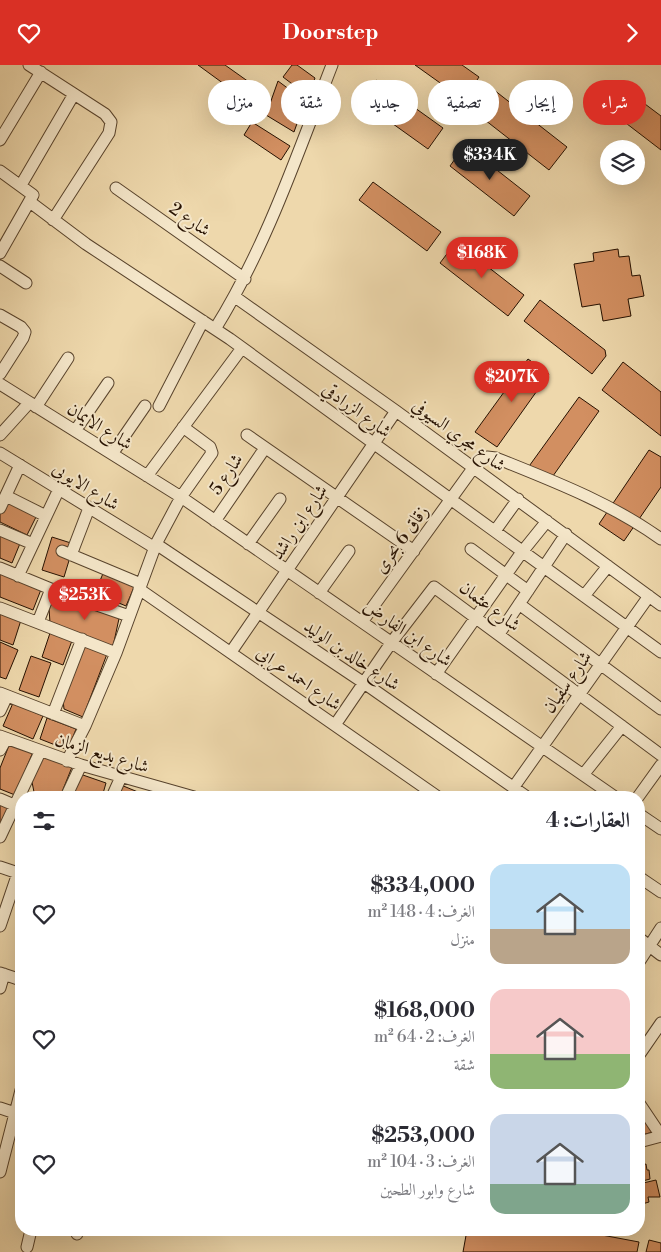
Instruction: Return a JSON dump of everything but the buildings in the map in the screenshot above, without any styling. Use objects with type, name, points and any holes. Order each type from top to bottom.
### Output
[{"type":"street","points":[[29,65],[109,118],[111,128],[53,220]]},
{"type":"street","points":[[215,329],[245,279],[261,245],[332,65]]},
{"type":"street","points":[[0,140],[41,73]]},
{"type":"street","points":[[21,185],[74,95]]},
{"type":"street","name":"شارع الزرادقي","points":[[0,171],[33,193],[32,199],[53,220],[242,348],[661,652]]},
{"type":"street","name":"شارع 2","points":[[116,188],[245,279]]},
{"type":"street","points":[[0,253],[32,199]]},
{"type":"street","points":[[0,266],[26,283]]},
{"type":"street","name":"شارع مجري السيوفي","points":[[235,297],[474,467],[661,605]]},
{"type":"street","points":[[0,315],[21,327],[25,332],[24,338],[0,374]]},
{"type":"street","points":[[159,406],[203,321]]},
{"type":"street","points":[[147,476],[242,348]]},
{"type":"street","points":[[2,430],[33,405],[68,358]]},
{"type":"street","points":[[76,431],[108,383]]},
{"type":"street","name":"شارع الايمان","points":[[0,384],[181,497]]},
{"type":"street","points":[[112,454],[144,406]]},
{"type":"street","name":"شارع ابن راشد","points":[[231,652],[396,411]]},
{"type":"street","points":[[67,761],[85,726],[116,653],[155,546],[181,497],[212,450],[183,427]]},
{"type":"street","points":[[247,435],[414,551]]},
{"type":"street","name":"شارع 5","points":[[215,521],[265,448]]},
{"type":"street","name":"شارع الايوبى","points":[[0,453],[155,546]]},
{"type":"street","points":[[474,467],[479,460],[487,457],[496,457],[613,509],[661,539]]},
{"type":"street","points":[[0,508],[4,492],[20,465]]},
{"type":"street","name":"زقاق 6 بحرى","points":[[362,622],[474,467]]},
{"type":"street","points":[[18,576],[59,489]]},
{"type":"street","points":[[4,492],[46,516]]},
{"type":"street","name":"شارع ابن الفارض","points":[[181,497],[606,791]]},
{"type":"street","points":[[248,544],[280,499]]},
{"type":"street","points":[[495,531],[518,499]]},
{"type":"street","name":"شارع احمد عرابى","points":[[89,508],[67,553],[140,586],[429,791]]},
{"type":"street","points":[[436,674],[522,552],[547,521]]},
{"type":"street","points":[[0,530],[33,544]]},
{"type":"street","points":[[499,634],[566,535]]},
{"type":"street","name":"شارع خالد بن الوليد","points":[[155,546],[364,683],[518,791]]},
{"type":"street","points":[[472,549],[528,591]]},
{"type":"street","points":[[319,593],[349,551]]},
{"type":"street","points":[[584,596],[608,566]]},
{"type":"street","points":[[0,568],[52,589],[129,616]]},
{"type":"street","name":"شارع عثمان","points":[[335,725],[391,643],[433,587],[661,755]]},
{"type":"street","points":[[38,622],[52,589]]},
{"type":"street","name":"شارع سفيان","points":[[513,788],[649,596]]},
{"type":"street","points":[[519,604],[661,709]]},
{"type":"street","points":[[0,608],[116,653]]},
{"type":"street","points":[[53,713],[82,639]]},
{"type":"street","points":[[0,711],[3,695],[85,726]]},
{"type":"street","points":[[582,775],[622,726]]},
{"type":"street","points":[[0,750],[3,737]]},
{"type":"street","name":"شارع بديع الزمان","points":[[3,737],[40,752],[121,777],[155,791]]},
{"type":"street","points":[[24,791],[40,752]]},
{"type":"street","points":[[69,791],[81,765]]},
{"type":"street","points":[[642,791],[661,765]]},
{"type":"street","points":[[115,791],[121,777]]},
{"type":"street","points":[[0,799],[15,806]]},
{"type":"street","points":[[0,837],[15,812]]},
{"type":"street","points":[[645,818],[661,829]]},
{"type":"street","points":[[0,867],[15,872]]},
{"type":"street","points":[[645,881],[661,892]]},
{"type":"street","points":[[0,926],[15,887]]},
{"type":"street","points":[[645,952],[661,928]]},
{"type":"street","points":[[645,943],[661,955]]},
{"type":"street","points":[[0,988],[2,973],[15,977]]},
{"type":"street","points":[[645,1046],[661,1023]]},
{"type":"street","points":[[0,1108],[15,1113]]},
{"type":"street","points":[[645,1112],[661,1136],[645,1140]]},
{"type":"street","points":[[0,1172],[15,1124]]},
{"type":"street","points":[[27,1247],[30,1236]]}]
